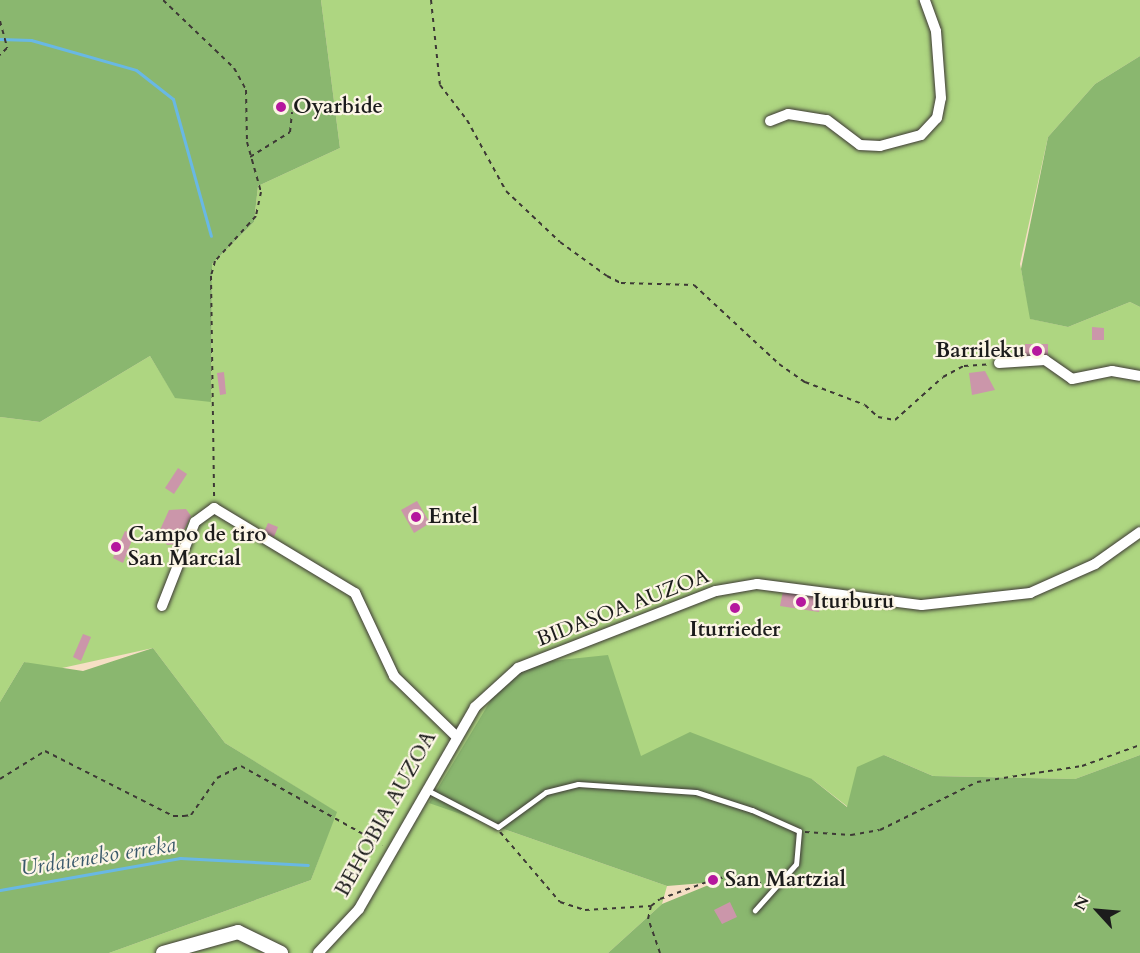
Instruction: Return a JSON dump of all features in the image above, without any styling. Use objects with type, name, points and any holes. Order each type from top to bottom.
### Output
[{"type":"street","points":[[770,121],[788,114],[827,120],[860,145],[880,146],[921,135],[937,118],[941,98],[936,31],[924,0]]},
{"type":"street","points":[[999,363],[1045,360],[1072,379],[1112,370],[1140,376]]},
{"type":"street","points":[[162,606],[195,522],[214,508]]},
{"type":"street","name":"BEHOBIA AUZOA","points":[[214,508],[355,593],[394,676],[456,736],[358,909],[318,953]]},
{"type":"street","name":"BIDASOA AUZOA","points":[[456,736],[486,693],[518,668],[717,591],[772,584],[922,605],[1013,596],[1095,564],[1140,532]]},
{"type":"street","points":[[163,953],[238,932],[281,953]]},
{"type":"lane","points":[[425,789],[498,827],[546,792],[578,784],[696,792],[799,831],[796,864],[776,892],[755,910]]},
{"type":"path","points":[[163,0],[234,69],[246,90],[250,157],[260,205],[249,228],[215,261],[211,276],[214,508]]},
{"type":"path","points":[[431,0],[434,62],[440,85],[467,120],[506,191],[560,242],[607,276],[621,283],[694,285],[779,364],[806,382],[865,405],[878,417],[895,420],[964,366],[999,363]]},
{"type":"path","points":[[0,21],[7,48],[0,55]]},
{"type":"path","points":[[250,157],[290,132],[292,112]]},
{"type":"path","points":[[799,831],[851,835],[880,830],[977,782],[1082,765],[1140,745]]},
{"type":"path","points":[[0,779],[45,751],[173,816],[184,816],[191,814],[217,778],[241,766],[391,850]]},
{"type":"path","points":[[498,827],[560,902],[585,910],[651,906],[718,878],[739,876],[776,892]]},
{"type":"path","points":[[651,906],[648,919],[660,953]]},
{"type":"green space","points":[[0,0],[321,0],[340,148],[258,186],[254,222],[212,264],[211,402],[175,398],[150,356],[40,422],[0,417]]},
{"type":"green space","points":[[321,0],[1140,0],[1140,56],[1095,84],[1048,137],[1020,264],[1031,319],[1068,327],[1130,302],[1140,307],[1140,755],[1075,779],[933,776],[884,755],[848,807],[812,779],[498,827],[667,886],[662,904],[608,953],[109,953],[311,880],[336,812],[225,743],[153,648],[53,670],[24,662],[0,702],[0,417],[40,422],[150,356],[175,397],[211,401],[212,264],[254,222],[258,186],[340,148]]},
{"type":"green space","points":[[1140,56],[1140,307],[1130,302],[1068,327],[1030,319],[1021,269],[1048,137],[1095,84]]},
{"type":"green space","points":[[153,648],[225,743],[337,812],[311,880],[109,953],[0,953],[0,702],[24,662],[83,671]]},
{"type":"green space","points":[[608,655],[641,756],[690,732],[812,779],[847,807],[857,767],[884,755],[933,776],[1075,779],[1140,755],[1140,953],[608,953],[662,904],[716,882],[667,886],[429,803],[512,665]]},
{"type":"building","name":"Oyarbide","points":[[279,100],[289,108],[283,114],[274,105]]},
{"type":"building","points":[[1092,327],[1104,328],[1104,340],[1092,340]]},
{"type":"building","name":"Barrileku","points":[[1025,344],[1048,344],[1048,357],[1025,358]]},
{"type":"building","points":[[985,371],[995,390],[972,395],[969,373]]},
{"type":"building","points":[[224,372],[226,394],[220,395],[217,373]]},
{"type":"building","points":[[178,468],[187,474],[174,494],[165,488]]},
{"type":"building","name":"Entel","points":[[417,501],[430,523],[414,533],[401,510]]},
{"type":"building","name":"Campo de tiro San Marcial","points":[[186,509],[191,516],[177,544],[167,545],[159,532],[169,510]]},
{"type":"building","points":[[268,523],[278,527],[274,537],[264,532]]},
{"type":"building","points":[[125,531],[134,535],[123,563],[113,558]]},
{"type":"building","name":"Iturburu","points":[[783,591],[822,598],[819,612],[780,606]]},
{"type":"building","name":"Iturrieder","points":[[739,601],[742,613],[731,615],[728,604]]},
{"type":"building","points":[[83,634],[91,637],[81,661],[73,657]]},
{"type":"building","points":[[730,902],[737,917],[722,924],[714,910]]},
{"type":"waterway","points":[[0,39],[31,40],[136,70],[173,99],[211,236]]},
{"type":"waterway","name":"Urdaieneko erreka","points":[[0,890],[180,858],[308,865]]},
{"type":"place","name":"Oyarbide","points":[[281,107]]},
{"type":"place","name":"Barrileku","points":[[1037,351]]},
{"type":"place","name":"Entel","points":[[416,517]]},
{"type":"place","name":"Campo de tiro San Marcial","points":[[116,547]]},
{"type":"place","name":"Iturburu","points":[[801,602]]},
{"type":"place","name":"Iturrieder","points":[[735,608]]},
{"type":"place","name":"San Martzial","points":[[713,880]]}]
